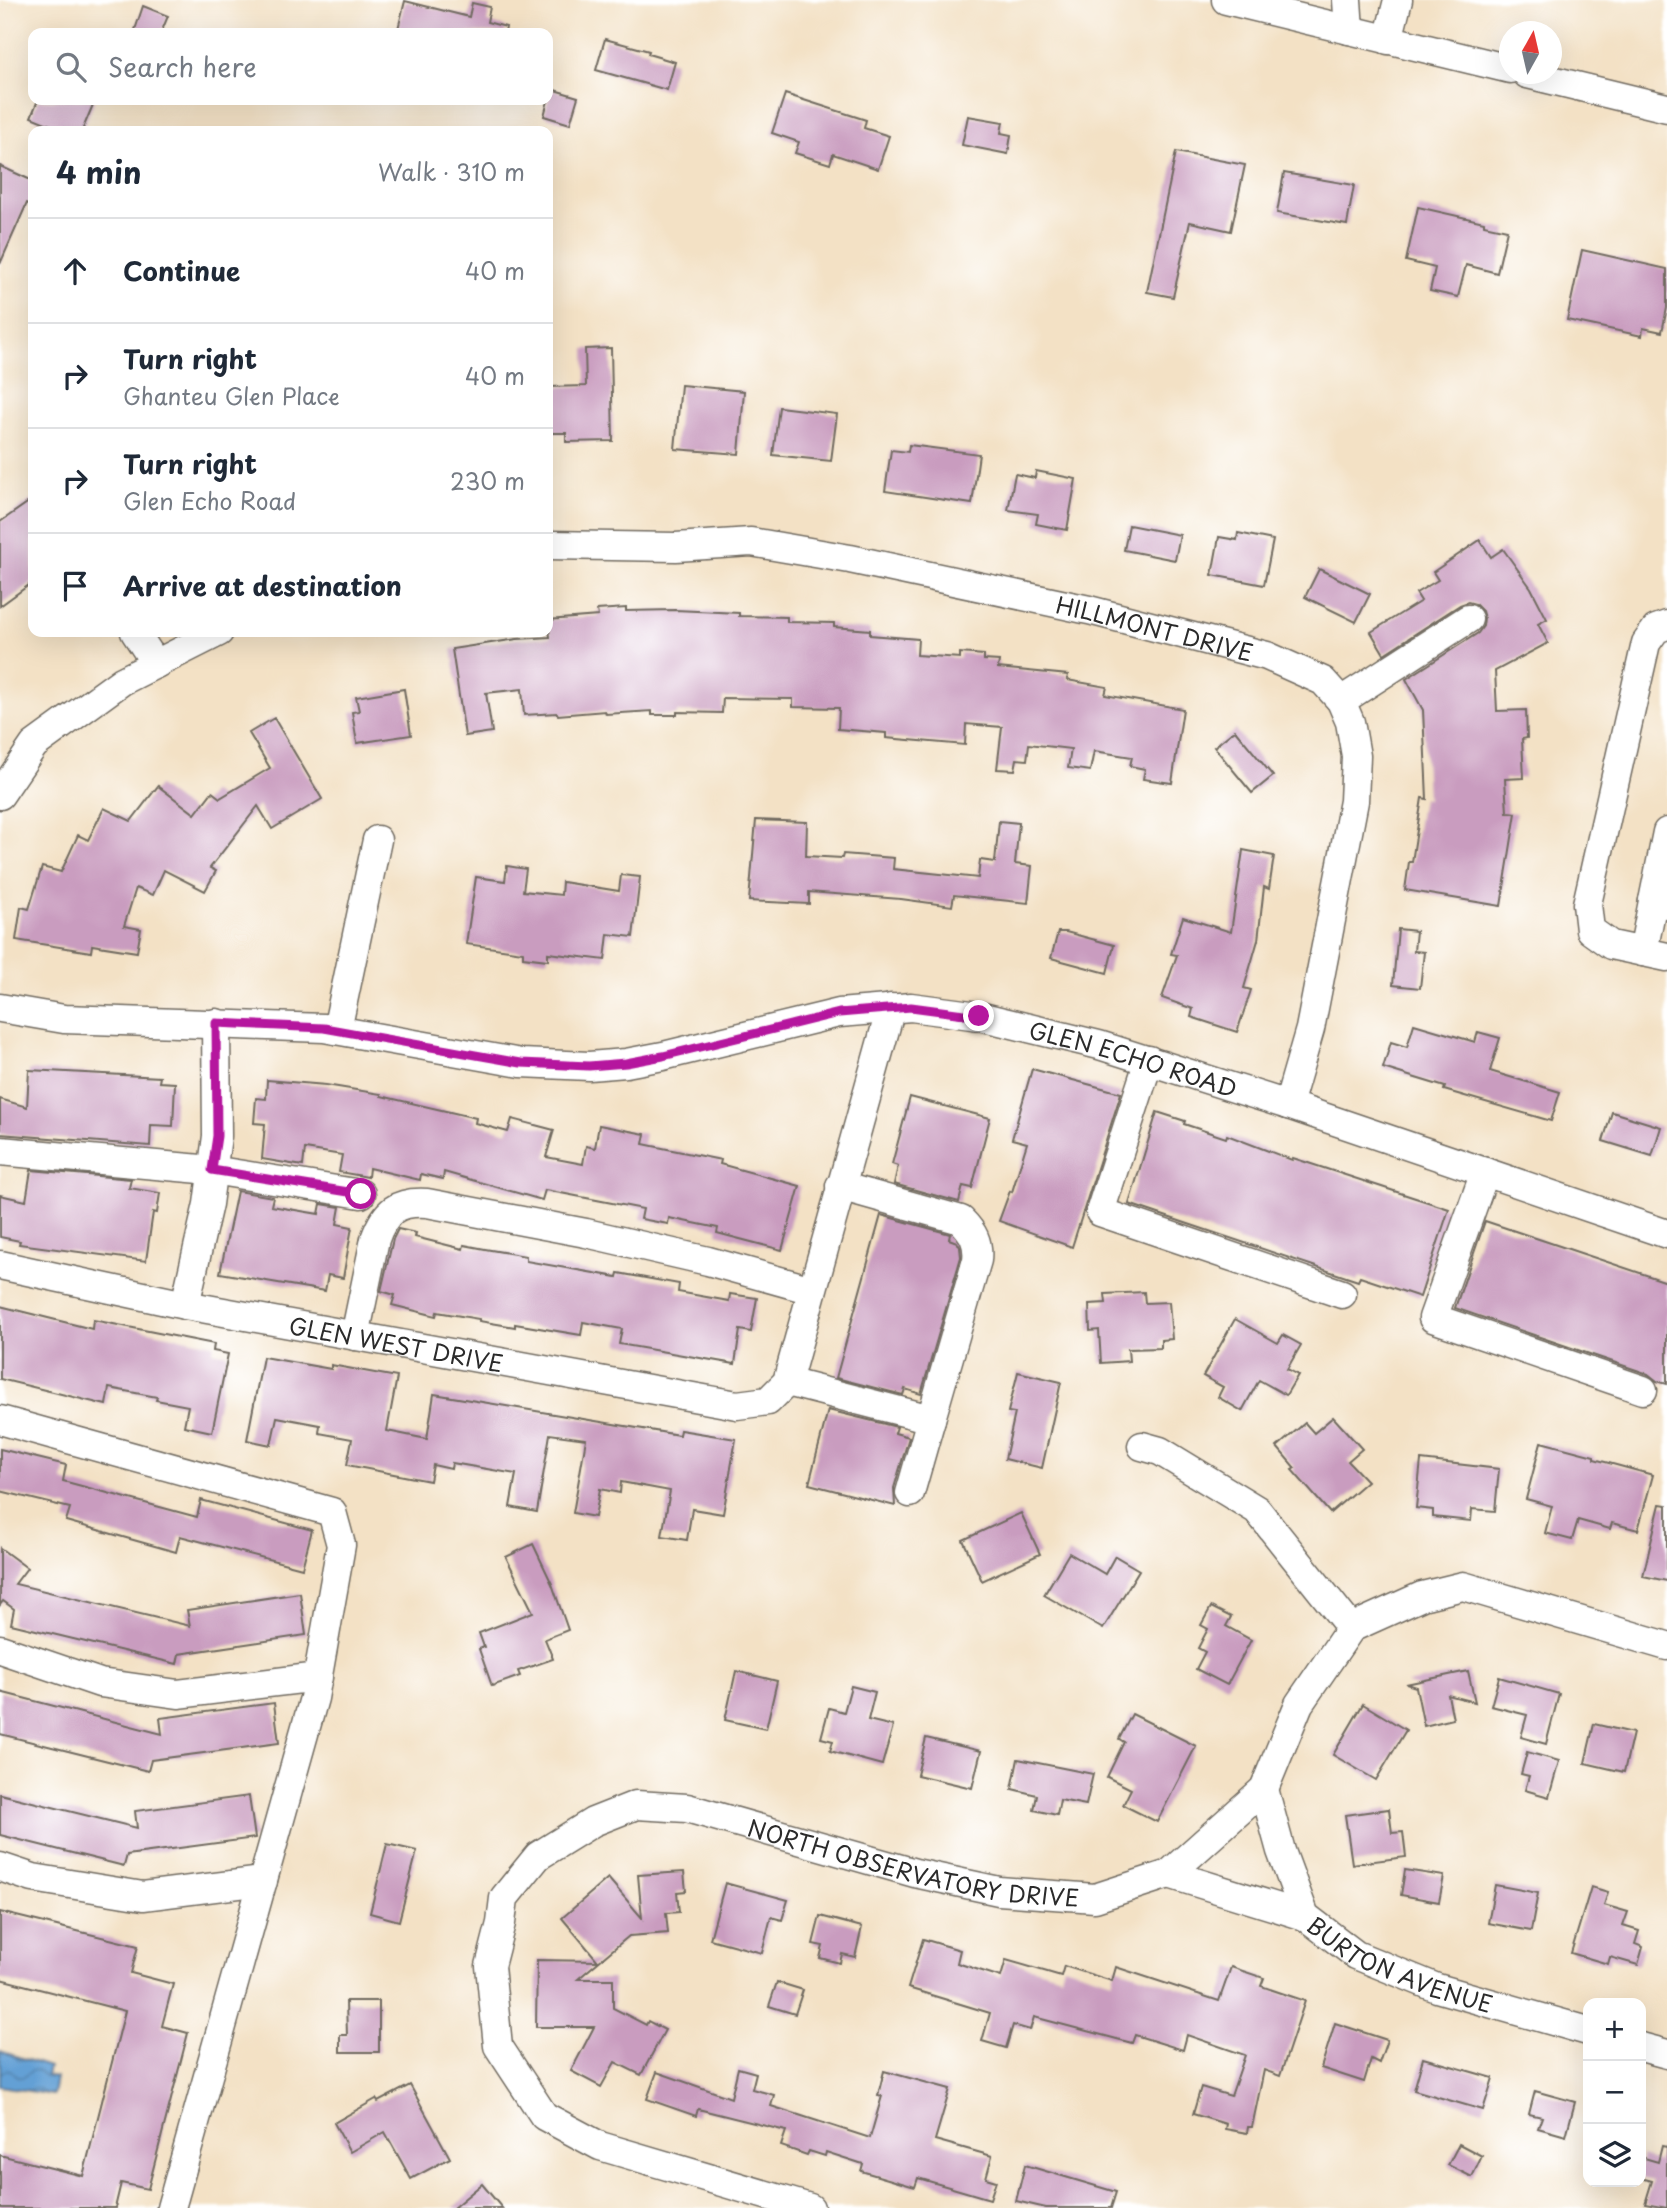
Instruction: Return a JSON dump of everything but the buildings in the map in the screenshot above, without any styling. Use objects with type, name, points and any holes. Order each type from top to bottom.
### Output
[{"type":"street","points":[[1226,0],[1325,12],[1349,30],[1499,66]]},
{"type":"street","points":[[1347,0],[1349,30]]},
{"type":"street","points":[[1388,40],[1398,0]]},
{"type":"street","points":[[1562,82],[1667,108]]},
{"type":"street","name":"HILLMONT DRIVE","points":[[553,545],[676,547],[751,542],[849,559],[1089,610],[1267,656],[1323,681],[1341,701],[1350,722],[1356,756],[1354,801],[1310,1030],[1288,1105]]},
{"type":"street","points":[[1341,701],[1468,620]]},
{"type":"street","points":[[1667,625],[1656,629],[1646,643],[1587,904],[1590,930],[1611,945],[1655,954],[1667,832]]},
{"type":"street","points":[[138,637],[156,664]]},
{"type":"street","points":[[0,795],[34,745],[122,681],[209,637]]},
{"type":"street","points":[[337,1030],[377,840]]},
{"type":"street","name":"GLEN ECHO ROAD","points":[[0,1008],[64,1019],[216,1023],[337,1030],[521,1063],[589,1066],[663,1056],[839,1013],[911,1007],[979,1016],[1149,1060],[1667,1234]]},
{"type":"street","points":[[891,1008],[787,1382],[931,1419]]},
{"type":"street","points":[[185,1305],[208,1204],[217,1136],[216,1023]]},
{"type":"street","points":[[1149,1060],[1100,1212],[1342,1294]]},
{"type":"street","points":[[0,1151],[212,1170],[361,1194]]},
{"type":"street","points":[[1486,1172],[1433,1318],[1659,1396]]},
{"type":"street","points":[[840,1186],[961,1220],[971,1231],[979,1247],[910,1493]]},
{"type":"street","points":[[355,1336],[380,1225],[395,1207],[407,1203],[427,1203],[586,1233],[708,1261],[812,1290]]},
{"type":"street","name":"GLEN WEST DRIVE","points":[[0,1265],[185,1305],[737,1405],[768,1401],[787,1382]]},
{"type":"street","points":[[0,1420],[332,1512],[341,1545],[314,1698],[171,2208]]},
{"type":"street","points":[[1142,1446],[1160,1451],[1257,1510],[1351,1628],[1422,1596],[1463,1586],[1667,1646]]},
{"type":"street","name":"NORTH OBSERVATORY DRIVE","points":[[810,2208],[600,2146],[544,2116],[498,2046],[490,1966],[501,1923],[504,1898],[538,1856],[593,1822],[636,1805],[687,1808],[915,1873],[999,1891],[1095,1898],[1169,1874],[1264,1788],[1299,1704],[1351,1628]]},
{"type":"street","points":[[0,1649],[100,1683],[178,1694],[318,1677]]},
{"type":"street","name":"BURTON AVENUE","points":[[1264,1788],[1281,1851],[1305,1916],[1356,1955],[1437,1987],[1583,2030]]},
{"type":"street","points":[[0,1867],[33,1878],[143,1896],[262,1881]]},
{"type":"street","points":[[1169,1874],[1305,1916]]},
{"type":"street","points":[[1646,2048],[1667,2054]]},
{"type":"water","points":[[0,2051],[49,2067],[47,2076],[56,2078],[53,2095],[0,2086]]},
{"type":"route","points":[[361,1194],[212,1170],[217,1136],[216,1023],[324,1028],[521,1063],[589,1066],[663,1056],[839,1013],[911,1007],[979,1016]]}]
